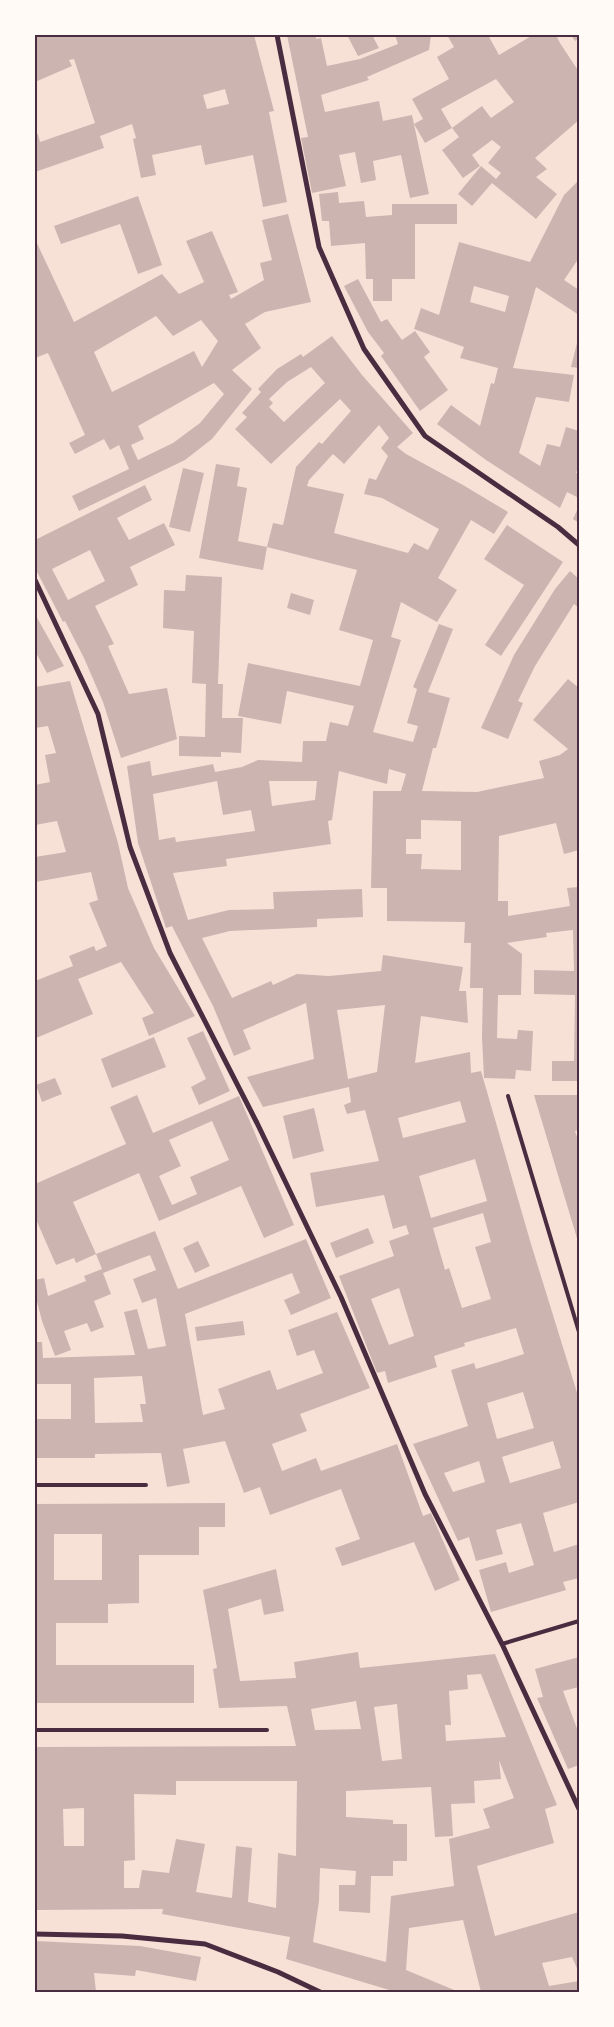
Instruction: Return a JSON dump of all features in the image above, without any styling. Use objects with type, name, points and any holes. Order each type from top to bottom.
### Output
[{"type":"street","points":[[277,35],[319,246],[364,349],[425,436],[558,527],[579,545]]},
{"type":"street","points":[[35,580],[98,714],[130,847],[170,952],[257,1123],[341,1297],[425,1494],[502,1644],[579,1809]]},
{"type":"street","points":[[35,1934],[122,1936],[204,1944],[278,1972],[320,1992]]},
{"type":"lane","points":[[508,1096],[579,1332]]},
{"type":"lane","points":[[35,1485],[146,1485]]},
{"type":"lane","points":[[502,1644],[579,1621]]},
{"type":"lane","points":[[35,1730],[267,1730]]},
{"type":"building","points":[[35,35],[254,35],[274,111],[269,112],[287,202],[263,207],[253,155],[205,165],[201,145],[152,155],[156,175],[141,178],[133,139],[136,138],[132,124],[100,136],[104,148],[35,172],[35,135],[38,134],[40,142],[95,123],[74,59],[69,60],[72,66],[35,82]],"holes":[[[225,89],[229,104],[207,109],[203,95]]]},
{"type":"building","points":[[287,35],[316,35],[316,39],[321,38],[327,66],[360,59],[398,44],[395,35],[431,35],[429,50],[367,77],[369,80],[321,95],[325,112],[379,101],[383,121],[412,115],[429,194],[410,198],[401,155],[373,161],[376,180],[361,183],[355,152],[339,155],[346,186],[312,193],[301,138],[308,137]]},
{"type":"building","points":[[347,35],[372,35],[379,48],[358,56]]},
{"type":"building","points":[[447,35],[488,35],[499,55],[533,35],[559,35],[557,37],[560,43],[579,72],[579,120],[535,158],[547,169],[536,177],[557,194],[536,219],[492,183],[472,206],[458,194],[481,166],[496,179],[501,173],[488,163],[501,147],[492,140],[472,155],[480,166],[463,178],[442,150],[459,137],[452,128],[425,143],[414,124],[423,119],[412,99],[449,79],[437,57],[454,47]],"holes":[[[496,79],[514,102],[491,118],[482,106],[452,128],[441,109]]]},
{"type":"building","points":[[571,35],[579,35],[579,38],[575,41]]},
{"type":"building","points":[[579,180],[579,258],[564,280],[579,290],[579,315],[536,287],[513,368],[574,375],[569,402],[536,397],[519,453],[540,466],[547,444],[560,447],[566,427],[579,431],[579,464],[576,473],[579,474],[579,498],[567,492],[560,508],[486,460],[437,424],[451,405],[480,426],[491,383],[494,384],[498,368],[460,358],[464,347],[414,329],[421,308],[439,315],[459,242],[530,262],[564,195]],"holes":[[[474,286],[509,296],[505,312],[470,302]]]},
{"type":"building","points":[[338,192],[339,203],[364,201],[366,217],[392,215],[392,204],[457,204],[457,224],[415,224],[415,279],[392,279],[392,301],[373,301],[373,279],[366,279],[365,243],[331,246],[329,221],[322,221],[319,194]]},
{"type":"building","points":[[138,196],[162,265],[138,274],[120,224],[61,244],[54,226]]},
{"type":"building","points":[[288,214],[311,302],[265,312],[245,324],[261,348],[232,370],[252,389],[212,439],[185,460],[79,511],[72,496],[129,469],[119,445],[110,450],[104,439],[75,454],[69,443],[85,435],[48,353],[35,358],[35,239],[74,322],[162,274],[179,294],[204,282],[186,241],[212,231],[238,292],[229,295],[231,299],[264,280],[260,263],[272,260],[262,220]],"holes":[[[156,316],[173,336],[201,320],[218,341],[202,367],[194,351],[112,392],[94,352]],[[214,383],[224,394],[200,423],[173,443],[138,460],[131,445],[144,439],[138,426]]]},
{"type":"building","points":[[358,279],[381,322],[387,319],[402,340],[415,331],[430,352],[424,357],[448,390],[420,411],[381,356],[384,353],[368,332],[344,286]]},
{"type":"building","points":[[579,335],[579,368],[571,367]]},
{"type":"building","points":[[332,336],[362,375],[413,433],[397,447],[508,512],[494,534],[471,520],[438,578],[457,590],[437,622],[401,602],[391,637],[401,640],[373,732],[413,742],[418,726],[407,723],[417,689],[413,687],[439,624],[453,629],[428,692],[450,698],[436,748],[433,748],[422,791],[477,792],[544,778],[539,761],[560,755],[568,749],[533,720],[568,679],[579,688],[579,850],[564,854],[556,823],[499,836],[498,901],[508,901],[508,916],[570,906],[567,888],[579,887],[579,1081],[552,1081],[552,1061],[574,1061],[575,995],[534,994],[534,970],[574,971],[573,930],[546,933],[547,937],[507,943],[522,954],[521,995],[498,995],[497,1038],[517,1039],[518,1030],[533,1031],[531,1071],[516,1070],[515,1079],[484,1078],[482,1037],[483,988],[470,988],[471,943],[464,943],[465,922],[387,921],[387,888],[371,888],[373,791],[401,791],[406,774],[389,769],[387,784],[339,771],[332,820],[328,821],[331,844],[226,859],[227,866],[173,873],[188,920],[229,910],[274,909],[273,892],[362,889],[363,917],[317,919],[317,927],[230,931],[202,938],[232,998],[271,981],[273,985],[297,974],[329,976],[381,971],[383,955],[463,967],[459,991],[466,991],[468,1023],[421,1016],[415,1063],[470,1052],[471,1073],[481,1071],[531,1244],[579,1399],[579,1502],[543,1513],[554,1552],[579,1544],[579,1578],[563,1582],[566,1590],[491,1612],[479,1570],[506,1562],[509,1573],[534,1565],[521,1523],[496,1530],[503,1554],[476,1561],[469,1537],[458,1541],[413,1444],[468,1426],[451,1370],[474,1363],[476,1369],[524,1354],[516,1328],[464,1343],[465,1346],[434,1356],[437,1367],[388,1383],[385,1371],[377,1373],[339,1276],[394,1256],[389,1241],[409,1234],[406,1225],[393,1229],[384,1195],[316,1207],[310,1173],[379,1161],[365,1110],[347,1114],[344,1105],[351,1102],[349,1087],[263,1107],[247,1077],[314,1059],[306,1003],[243,1030],[251,1049],[234,1056],[213,1006],[172,926],[166,928],[138,843],[127,766],[150,761],[152,776],[213,764],[215,772],[242,767],[258,760],[302,762],[303,741],[326,741],[330,722],[348,726],[354,706],[287,691],[281,724],[238,716],[248,663],[360,686],[373,640],[339,630],[357,570],[267,547],[273,523],[283,525],[296,467],[319,442],[322,444],[351,411],[340,399],[271,464],[235,429],[247,417],[242,413],[261,392],[258,389],[277,369],[301,354],[303,357]],"holes":[[[311,367],[325,383],[284,422],[269,407],[273,403],[269,399],[287,382]],[[379,425],[389,438],[381,448],[388,456],[376,480],[369,478],[364,494],[382,498],[439,529],[428,550],[414,543],[408,553],[334,533],[344,494],[307,486],[309,480],[333,454],[344,464]],[[217,781],[223,815],[251,810],[255,831],[176,842],[175,837],[159,840],[153,794]],[[269,781],[317,781],[315,800],[272,806]],[[421,820],[461,821],[461,870],[421,869],[422,854],[406,854],[406,839],[421,839]],[[385,1005],[377,1072],[348,1079],[337,1010]],[[460,1101],[466,1122],[403,1138],[398,1118]],[[475,1159],[487,1201],[431,1218],[419,1176]],[[483,1213],[491,1242],[475,1247],[491,1299],[462,1308],[449,1268],[445,1270],[433,1228]],[[399,1288],[414,1336],[389,1345],[371,1299]],[[523,1392],[534,1428],[497,1439],[487,1403]],[[553,1441],[561,1468],[510,1483],[502,1457]],[[479,1461],[485,1482],[453,1492],[444,1473]]]},
{"type":"building","points":[[216,464],[240,468],[237,486],[247,488],[238,541],[267,547],[263,570],[199,558]]},
{"type":"building","points":[[183,468],[204,473],[190,532],[169,527]]},
{"type":"building","points":[[145,485],[152,500],[117,518],[129,540],[164,523],[175,545],[130,567],[138,585],[95,606],[114,644],[108,646],[129,694],[167,688],[177,739],[121,758],[103,702],[84,658],[35,568],[35,540]],"holes":[[[90,550],[105,581],[68,600],[52,569]]]},
{"type":"building","points":[[579,506],[579,523],[573,519]]},
{"type":"building","points":[[507,525],[563,562],[501,656],[485,645],[524,585],[484,559]]},
{"type":"building","points":[[570,571],[579,579],[579,608],[574,604],[535,666],[518,701],[523,703],[508,739],[481,728],[514,655],[555,589]]},
{"type":"building","points":[[186,575],[222,577],[218,684],[223,684],[222,718],[243,718],[241,753],[221,752],[221,757],[179,756],[179,736],[205,737],[206,684],[192,683],[194,631],[163,628],[164,590],[185,591]]},
{"type":"building","points":[[291,593],[314,600],[310,615],[287,608]]},
{"type":"building","points":[[35,614],[64,666],[47,673],[35,651]]},
{"type":"building","points":[[70,681],[118,843],[128,888],[154,948],[195,1016],[149,1036],[142,1018],[154,1013],[121,962],[78,979],[93,1014],[36,1038],[35,1035],[35,981],[73,966],[69,956],[94,946],[96,951],[107,946],[89,903],[98,900],[91,872],[35,882],[35,857],[66,852],[57,821],[35,825],[35,785],[50,782],[45,755],[56,753],[48,726],[35,728],[35,687]]},
{"type":"building","points":[[203,1031],[230,1091],[199,1105],[191,1087],[206,1079],[187,1038]]},
{"type":"building","points":[[154,1037],[166,1067],[112,1088],[101,1059]]},
{"type":"building","points":[[55,1078],[62,1094],[42,1102],[36,1085]]},
{"type":"building","points":[[137,1095],[153,1133],[239,1096],[294,1225],[264,1238],[241,1186],[159,1221],[139,1173],[73,1202],[96,1254],[76,1263],[74,1258],[56,1265],[35,1217],[35,1184],[126,1144],[110,1107]],"holes":[[[212,1121],[229,1160],[190,1177],[197,1194],[172,1205],[159,1176],[181,1166],[169,1140]]]},
{"type":"building","points":[[534,1095],[579,1095],[579,1130],[575,1131],[579,1143],[579,1245]]},
{"type":"building","points":[[314,1108],[324,1151],[293,1159],[283,1116]]},
{"type":"building","points":[[368,1228],[374,1243],[336,1258],[330,1243]]},
{"type":"building","points":[[155,1231],[178,1289],[306,1239],[331,1298],[291,1315],[284,1300],[300,1293],[292,1273],[185,1314],[203,1415],[225,1409],[218,1389],[270,1370],[277,1390],[323,1373],[314,1350],[297,1356],[288,1330],[337,1312],[370,1388],[300,1414],[307,1431],[272,1444],[282,1471],[316,1458],[321,1471],[397,1444],[423,1516],[431,1513],[460,1580],[435,1591],[414,1542],[342,1566],[335,1548],[360,1539],[341,1489],[270,1515],[260,1487],[244,1493],[225,1441],[183,1449],[190,1483],[167,1487],[161,1453],[95,1454],[95,1458],[35,1458],[35,1419],[71,1419],[71,1384],[35,1384],[35,1342],[42,1342],[43,1358],[135,1355],[124,1312],[137,1309],[148,1349],[166,1346],[156,1298],[142,1303],[133,1279],[156,1270],[150,1255],[103,1273],[111,1294],[94,1301],[104,1327],[91,1332],[87,1323],[64,1331],[71,1350],[55,1356],[42,1321],[35,1294],[35,1280],[44,1278],[48,1296],[86,1281],[84,1276],[102,1269],[96,1254]],"holes":[[[142,1376],[146,1404],[140,1404],[143,1422],[95,1423],[94,1378]]]},
{"type":"building","points":[[198,1241],[210,1266],[195,1273],[183,1248]]},
{"type":"building","points":[[243,1321],[245,1335],[197,1341],[195,1327]]},
{"type":"building","points":[[225,1503],[225,1527],[199,1527],[199,1555],[139,1555],[139,1603],[108,1604],[108,1623],[56,1623],[56,1665],[194,1665],[194,1703],[35,1703],[35,1504]],"holes":[[[54,1534],[102,1534],[102,1580],[54,1580]]]},
{"type":"building","points":[[276,1569],[284,1611],[264,1615],[261,1599],[228,1609],[240,1681],[296,1678],[294,1662],[358,1652],[360,1668],[495,1654],[557,1805],[545,1809],[554,1843],[477,1866],[495,1936],[579,1912],[579,1973],[572,1957],[542,1963],[549,1986],[579,1981],[579,1992],[481,1992],[463,1920],[409,1928],[406,1970],[459,1992],[396,1992],[286,1959],[290,1937],[162,1914],[163,1909],[35,1910],[35,1747],[296,1746],[287,1706],[219,1708],[213,1669],[217,1668],[203,1590]],"holes":[[[481,1674],[506,1737],[446,1741],[445,1725],[451,1725],[449,1691],[468,1689],[467,1675]],[[356,1701],[361,1729],[315,1730],[311,1709]],[[397,1704],[402,1759],[382,1761],[374,1707]],[[499,1760],[514,1798],[483,1809],[490,1828],[449,1839],[454,1886],[391,1896],[386,1962],[313,1942],[319,1901],[320,1868],[356,1871],[355,1885],[339,1885],[339,1911],[370,1913],[371,1876],[393,1876],[393,1861],[407,1861],[407,1824],[393,1824],[393,1820],[346,1817],[346,1791],[431,1787],[435,1837],[453,1836],[451,1804],[475,1803],[474,1781],[501,1779]],[[176,1781],[297,1781],[296,1856],[278,1853],[276,1908],[248,1902],[252,1848],[236,1846],[232,1898],[196,1892],[205,1844],[176,1839],[169,1873],[142,1870],[139,1888],[124,1888],[124,1861],[135,1860],[134,1794],[176,1795]],[[84,1808],[84,1846],[64,1846],[63,1809]]]},
{"type":"building","points":[[579,1657],[579,1687],[563,1691],[579,1734],[579,1765],[568,1769],[537,1698],[543,1697],[535,1669]]},
{"type":"building","points":[[35,1941],[140,1946],[201,1957],[196,1981],[136,1970],[135,1976],[94,1973],[96,1992],[35,1992]]}]
